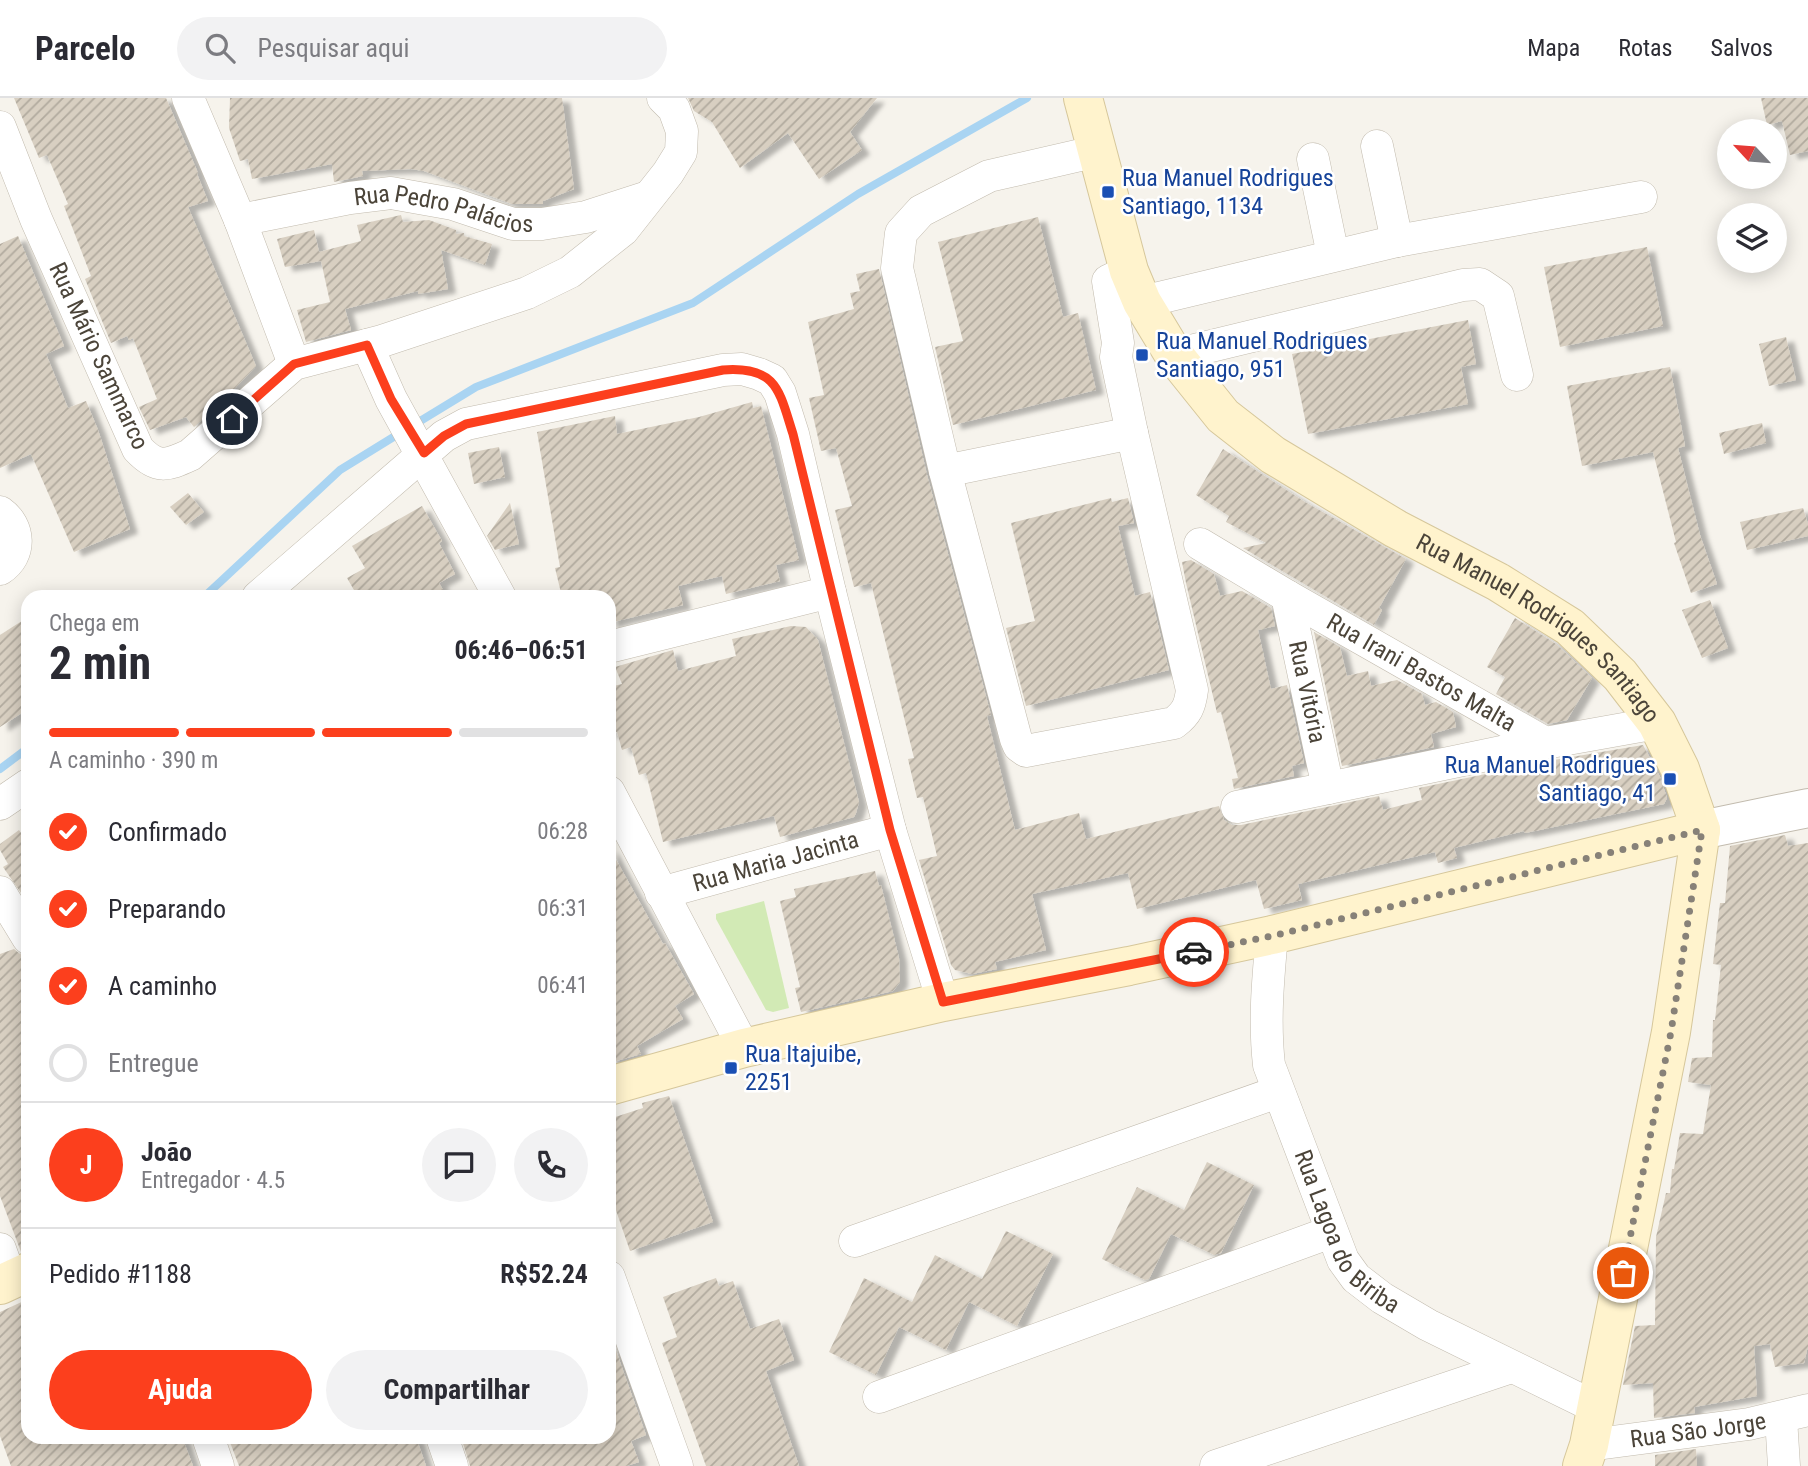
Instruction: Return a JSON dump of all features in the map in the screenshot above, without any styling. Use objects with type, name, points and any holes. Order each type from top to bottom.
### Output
[{"type":"main road","name":"Rua Manuel Rodrigues Santiago","points":[[1091,124],[1136,287],[1174,355],[1223,416],[1273,455],[1396,529],[1498,582],[1570,626],[1620,675],[1657,723],[1680,769],[1702,830],[1671,1032],[1585,1455]]},
{"type":"main road","points":[[616,1084],[744,1048],[943,1002],[1129,967],[1272,936],[1702,830]]},
{"type":"street","points":[[188,98],[240,220],[294,364],[367,345],[527,293],[570,272],[623,230],[681,152],[682,131],[674,109],[663,98]]},
{"type":"street","points":[[1091,124],[921,211],[901,233],[897,268],[945,471],[1019,746],[1026,751],[1174,723],[1185,714],[1190,705],[1192,690],[1116,357],[1118,343],[1108,281],[1136,287],[1334,255],[1640,197]]},
{"type":"street","name":"Rua Mário Sammarco","points":[[0,127],[36,219],[138,449],[148,459],[158,464],[171,464],[190,455],[294,364]]},
{"type":"street","points":[[1377,146],[1397,241]]},
{"type":"street","points":[[1312,159],[1334,255]]},
{"type":"street","name":"Rua Pedro Palácios","points":[[240,220],[350,198],[391,193],[453,204],[513,224],[542,223],[586,217],[648,197]]},
{"type":"street","points":[[1174,355],[1463,285],[1480,285],[1498,296],[1517,375]]},
{"type":"street","points":[[367,345],[391,399],[496,590]]},
{"type":"street","points":[[265,590],[418,444],[444,436],[466,424],[723,370],[742,369],[772,380],[784,404],[793,434],[890,830],[943,1002]]},
{"type":"street","points":[[945,471],[1132,433]]},
{"type":"street","points":[[0,512],[11,522],[16,534],[16,545],[12,557],[0,569]]},
{"type":"street","name":"Rua Irani Bastos Malta","points":[[1200,544],[1545,743],[1657,723]]},
{"type":"street","points":[[616,645],[830,592]]},
{"type":"street","name":"Rua Vitória","points":[[1287,596],[1328,788]]},
{"type":"street","points":[[1237,807],[1545,743]]},
{"type":"street","points":[[0,804],[21,790]]},
{"type":"street","points":[[616,805],[744,1048]]},
{"type":"street","points":[[1702,830],[1808,808]]},
{"type":"street","name":"Rua Maria Jacinta","points":[[662,892],[890,830]]},
{"type":"street","points":[[0,892],[21,926]]},
{"type":"street","name":"Rua Lagoa do Biriba","points":[[1272,936],[1266,1032],[1269,1065],[1331,1232],[1343,1260],[1356,1279],[1428,1325],[1595,1407]]},
{"type":"street","points":[[855,1241],[1278,1091]]},
{"type":"street","points":[[880,1397],[1331,1232]]},
{"type":"street","points":[[616,1297],[677,1466]]},
{"type":"street","points":[[1216,1466],[1511,1367]]},
{"type":"street","points":[[1784,1466],[1794,1414]]},
{"type":"street","name":"Rua São Jorge","points":[[1585,1455],[1794,1414]]},
{"type":"street","points":[[210,1444],[218,1466]]},
{"type":"street","points":[[444,1444],[452,1466]]},
{"type":"green space","points":[[764,901],[789,1008],[773,1012],[766,1010],[716,919],[716,914]]},
{"type":"building","points":[[14,98],[166,98],[208,201],[188,207],[256,366],[194,427],[186,417],[150,430],[139,407],[157,399],[133,338],[129,340],[127,336],[111,343],[85,279],[91,276],[64,206],[68,204],[47,155],[39,158]]},
{"type":"building","points":[[230,98],[562,98],[574,189],[543,201],[543,204],[512,204],[424,171],[411,169],[362,171],[363,176],[334,182],[332,164],[252,179],[248,159],[240,161],[229,128]]},
{"type":"building","points":[[688,98],[877,98],[850,132],[862,150],[819,179],[788,133],[740,168],[712,122],[694,111]]},
{"type":"building","points":[[1761,98],[1808,98],[1808,151],[1790,155],[1787,119],[1766,119]]},
{"type":"building","points":[[401,215],[403,222],[429,220],[456,230],[456,234],[464,233],[464,236],[492,244],[485,265],[441,250],[448,289],[418,294],[418,291],[345,309],[351,330],[306,342],[297,310],[330,302],[321,261],[285,267],[277,239],[314,230],[319,252],[361,241],[357,225]]},
{"type":"building","points":[[1038,217],[1063,317],[1078,313],[1096,390],[953,425],[935,347],[963,341],[938,242]]},
{"type":"building","points":[[18,236],[64,346],[46,354],[68,408],[86,401],[130,529],[74,552],[31,454],[0,468],[0,244]]},
{"type":"building","points":[[1647,247],[1663,326],[1560,347],[1544,267]]},
{"type":"building","points":[[879,269],[927,475],[991,715],[987,716],[1015,830],[1079,813],[1086,839],[1219,806],[1224,820],[1232,825],[1241,825],[1379,796],[1383,810],[1422,800],[1419,788],[1548,761],[1643,745],[1660,777],[1667,798],[1664,804],[1525,833],[1524,831],[1454,848],[1457,858],[1438,863],[1435,852],[1298,884],[1302,900],[1264,909],[1256,880],[1137,909],[1128,873],[1032,894],[1046,950],[995,962],[997,969],[972,974],[955,970],[951,965],[919,860],[937,856],[923,797],[917,798],[908,759],[914,758],[871,583],[854,587],[835,510],[852,506],[836,448],[821,451],[809,398],[824,395],[808,322],[854,309],[850,293],[860,291],[856,274]]},
{"type":"building","points":[[1468,320],[1476,364],[1461,367],[1468,404],[1308,434],[1292,354]]},
{"type":"building","points":[[1786,337],[1796,380],[1769,386],[1759,344]]},
{"type":"building","points":[[1670,367],[1685,446],[1678,448],[1700,535],[1717,584],[1691,593],[1674,543],[1676,542],[1653,452],[1582,466],[1567,386]]},
{"type":"building","points":[[752,402],[753,408],[761,406],[799,560],[776,565],[780,581],[726,594],[722,576],[678,586],[683,605],[616,621],[616,590],[560,590],[555,568],[560,567],[537,432],[615,416],[617,434],[699,417]]},
{"type":"building","points":[[1762,423],[1766,443],[1724,454],[1719,433]]},
{"type":"building","points":[[499,447],[505,477],[474,484],[468,453]]},
{"type":"building","points":[[1223,449],[1305,502],[1406,559],[1379,608],[1382,610],[1374,625],[1243,548],[1266,543],[1226,522],[1229,516],[1196,495]]},
{"type":"building","points":[[188,493],[204,512],[186,525],[170,507]]},
{"type":"building","points":[[1111,498],[1112,502],[1128,498],[1134,523],[1118,526],[1135,596],[1150,592],[1169,670],[1026,706],[1006,628],[1035,621],[1011,523]]},
{"type":"building","points":[[510,503],[519,544],[495,550],[487,536]]},
{"type":"building","points":[[422,506],[442,541],[439,543],[455,574],[439,583],[443,590],[354,590],[347,578],[365,568],[352,546]]},
{"type":"building","points":[[1803,508],[1808,524],[1808,536],[1747,550],[1740,522]]},
{"type":"building","points":[[1191,560],[1214,574],[1220,596],[1242,591],[1271,608],[1275,626],[1258,630],[1271,689],[1287,685],[1304,763],[1292,766],[1294,776],[1234,789],[1232,779],[1238,778],[1221,712],[1217,713],[1182,562]]},
{"type":"building","points":[[1710,600],[1728,648],[1702,658],[1682,610]]},
{"type":"building","points":[[1515,618],[1556,644],[1592,678],[1567,720],[1548,724],[1496,694],[1505,677],[1487,667]]},
{"type":"building","points":[[21,622],[21,714],[0,727],[0,635]]},
{"type":"building","points":[[791,626],[806,627],[818,640],[859,802],[854,817],[780,837],[774,816],[663,842],[646,773],[639,775],[631,747],[622,750],[616,732],[616,685],[622,684],[616,667],[673,650],[678,671],[736,656],[732,639]]},
{"type":"building","points":[[1314,632],[1340,647],[1347,676],[1368,671],[1371,686],[1397,680],[1422,694],[1425,705],[1436,702],[1453,712],[1456,727],[1431,734],[1434,747],[1342,766]]},
{"type":"building","points":[[19,830],[21,833],[21,893],[3,867],[8,864],[0,850],[0,844]]},
{"type":"building","points":[[1785,835],[1788,846],[1808,843],[1808,1346],[1804,1363],[1775,1367],[1770,1344],[1754,1346],[1757,1396],[1694,1407],[1695,1413],[1654,1418],[1653,1383],[1623,1385],[1635,1326],[1655,1325],[1656,1237],[1666,1193],[1670,1193],[1680,1133],[1703,1134],[1711,1085],[1688,1082],[1692,1058],[1712,1057],[1713,1020],[1721,965],[1713,964],[1720,903],[1725,903],[1730,846]]},
{"type":"building","points":[[616,860],[694,994],[675,1006],[683,1019],[637,1046],[641,1054],[616,1061]]},
{"type":"building","points":[[875,871],[899,958],[900,982],[893,991],[801,1012],[795,988],[800,987],[780,901],[796,897],[794,889]]},
{"type":"building","points":[[14,949],[21,954],[21,1252],[0,1196],[0,954]]},
{"type":"building","points":[[669,1096],[713,1222],[630,1251],[616,1210],[616,1117],[643,1108],[642,1103]]},
{"type":"building","points":[[1207,1162],[1254,1185],[1221,1253],[1214,1255],[1171,1234],[1149,1279],[1145,1280],[1102,1259],[1137,1187],[1184,1210]]},
{"type":"building","points":[[1006,1231],[1053,1254],[1017,1326],[969,1302],[946,1350],[899,1327],[876,1375],[829,1352],[864,1278],[912,1302],[935,1255],[982,1279]]},
{"type":"building","points":[[716,1278],[719,1286],[733,1281],[750,1329],[779,1319],[794,1360],[766,1371],[799,1466],[706,1466],[662,1343],[677,1337],[663,1297]]},
{"type":"building","points":[[21,1302],[21,1444],[185,1444],[193,1466],[11,1466],[0,1436],[0,1312]]},
{"type":"building","points":[[616,1351],[646,1435],[631,1441],[639,1462],[626,1466],[470,1466],[463,1444],[616,1444]]},
{"type":"building","points":[[231,1444],[418,1444],[426,1466],[239,1466]]},
{"type":"building","points":[[1696,1449],[1697,1466],[1655,1466],[1655,1455]]},
{"type":"waterway","points":[[412,426],[476,387],[693,303],[858,194],[1027,98]]},
{"type":"waterway","points":[[211,590],[340,470],[400,433]]},
{"type":"waterway","points":[[0,769],[21,753]]},
{"type":"way so far","points":[[1194,952],[1272,936],[1702,830],[1671,1032],[1623,1273]]},
{"type":"place","name":"Rua Manuel Rodrigues Santiago, 1134","points":[[1108,192]]},
{"type":"place","name":"Rua Manuel Rodrigues Santiago, 951","points":[[1142,355]]},
{"type":"place","name":"Rua Manuel Rodrigues Santiago, 41","points":[[1670,779]]},
{"type":"place","name":"Rua Itajuibe, 2251","points":[[731,1068]]},
{"type":"route","points":[[232,419],[294,364],[367,345],[391,399],[424,453],[444,436],[466,424],[541,408],[723,370],[742,369],[772,380],[780,393],[793,434],[890,830],[943,1002],[1194,952]]}]
